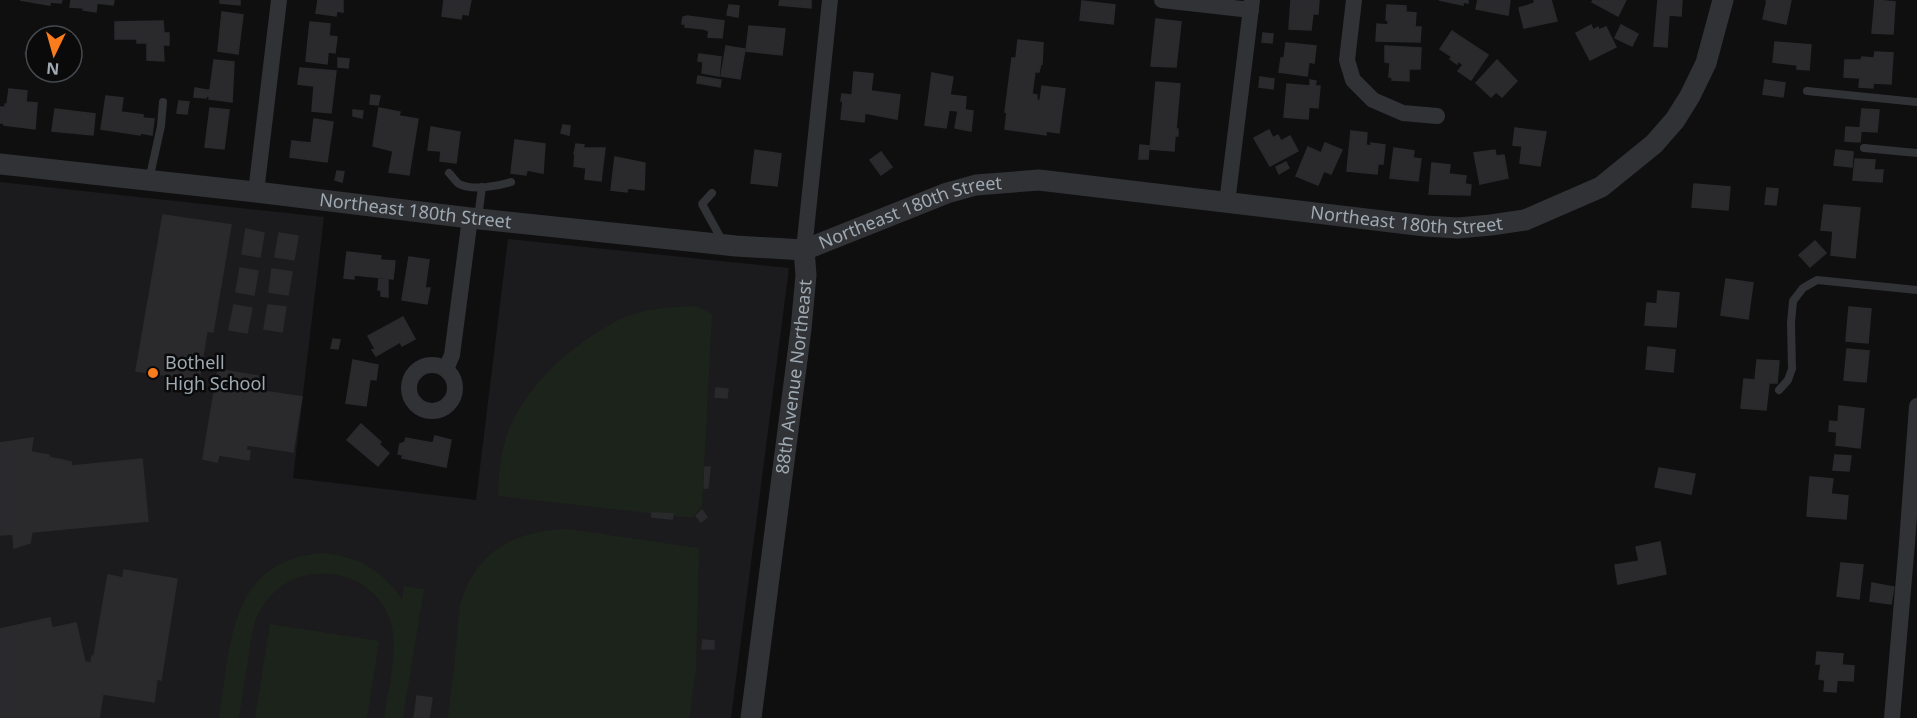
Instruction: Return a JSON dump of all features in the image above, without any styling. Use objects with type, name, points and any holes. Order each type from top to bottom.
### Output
[{"type":"street","points":[[256,192],[279,0]]},
{"type":"street","name":"88th Avenue Northeast","points":[[751,718],[801,328],[806,275],[804,250],[830,0]]},
{"type":"street","points":[[1162,0],[1252,5],[1227,203]]},
{"type":"street","points":[[1354,0],[1347,60],[1353,80],[1373,100],[1403,113],[1437,116]]},
{"type":"street","name":"Northeast 180th Street","points":[[0,164],[474,218],[804,250],[947,193],[976,185],[1039,180],[1425,226],[1458,228],[1491,225],[1525,219],[1601,187],[1654,144],[1675,120],[1706,63],[1723,0]]},
{"type":"street","points":[[446,369],[452,355],[474,218]]},
{"type":"street","points":[[1892,718],[1917,406]]},
{"type":"lane","points":[[1807,91],[1917,102]]},
{"type":"lane","points":[[149,180],[161,126],[163,102]]},
{"type":"lane","points":[[1864,148],[1917,153]]},
{"type":"lane","points":[[449,173],[459,184],[493,187],[511,182]]},
{"type":"lane","points":[[474,218],[482,187]]},
{"type":"lane","points":[[712,193],[702,204],[725,244]]},
{"type":"lane","points":[[1779,390],[1788,380],[1792,369],[1793,301],[1803,288],[1817,280],[1917,290]]},
{"type":"shaded area","name":"Bothell High School","points":[[0,182],[324,217],[293,478],[476,500],[508,239],[789,268],[731,718],[0,718]]},
{"type":"shaded area","points":[[696,306],[712,314],[702,506],[692,518],[498,496],[499,472],[508,432],[535,386],[560,360],[588,338],[621,319],[650,310]]},
{"type":"shaded area","points":[[567,529],[699,548],[696,669],[689,718],[448,718],[460,607],[468,584],[477,569],[500,547],[515,539],[531,534]]},
{"type":"shaded area","points":[[323,553],[347,557],[368,566],[386,580],[402,599],[404,586],[424,589],[403,718],[384,718],[394,646],[391,623],[381,603],[367,588],[349,578],[330,574],[309,575],[290,581],[273,593],[257,616],[251,638],[239,718],[219,718],[232,636],[240,611],[252,589],[268,571],[292,559]]},
{"type":"shaded area","points":[[270,624],[379,641],[367,718],[255,718]]},
{"type":"building","points":[[20,0],[62,0],[61,3],[50,2],[50,5]]},
{"type":"building","points":[[71,0],[114,0],[113,5],[97,3],[96,12],[70,7]]},
{"type":"building","points":[[220,0],[240,0],[240,5],[220,3]]},
{"type":"building","points":[[318,0],[343,0],[343,12],[337,11],[336,16],[316,13]]},
{"type":"building","points":[[444,0],[471,0],[468,15],[462,14],[461,19],[442,16]]},
{"type":"building","points":[[780,0],[811,0],[811,8],[779,5]]},
{"type":"building","points":[[1291,0],[1319,0],[1318,14],[1313,14],[1311,30],[1289,29]]},
{"type":"building","points":[[1439,0],[1468,0],[1468,3],[1463,2],[1463,5]]},
{"type":"building","points":[[1478,0],[1510,0],[1508,15],[1476,9]]},
{"type":"building","points":[[1534,0],[1551,0],[1557,21],[1524,28],[1519,8],[1535,3]]},
{"type":"building","points":[[1593,0],[1626,0],[1618,16],[1592,2]]},
{"type":"building","points":[[1658,0],[1682,0],[1681,16],[1669,15],[1667,47],[1654,46]]},
{"type":"building","points":[[1767,0],[1791,0],[1786,24],[1763,19]]},
{"type":"building","points":[[1875,0],[1895,2],[1893,34],[1872,33]]},
{"type":"building","points":[[1082,1],[1115,5],[1113,24],[1080,20]]},
{"type":"building","points":[[729,5],[739,6],[738,17],[727,15]]},
{"type":"building","points":[[1387,5],[1406,6],[1406,12],[1416,13],[1415,27],[1421,27],[1420,42],[1376,41],[1377,24],[1388,25]]},
{"type":"building","points":[[222,12],[243,15],[238,54],[218,51]]},
{"type":"building","points":[[683,17],[724,21],[722,38],[708,37],[709,31],[704,29],[685,27],[685,24],[682,24]]},
{"type":"building","points":[[1156,19],[1181,22],[1176,67],[1151,66]]},
{"type":"building","points":[[163,21],[164,33],[169,33],[169,45],[163,45],[164,61],[147,60],[147,43],[137,43],[137,39],[115,39],[115,22]]},
{"type":"building","points":[[310,22],[330,24],[329,36],[337,37],[335,53],[328,52],[327,64],[306,61]]},
{"type":"building","points":[[1591,25],[1593,30],[1606,27],[1616,47],[1590,60],[1576,33]]},
{"type":"building","points":[[1621,25],[1638,34],[1632,46],[1615,38]]},
{"type":"building","points":[[749,26],[785,29],[782,55],[746,51]]},
{"type":"building","points":[[1452,31],[1488,55],[1471,80],[1458,71],[1463,65],[1458,61],[1457,64],[1450,59],[1452,57],[1440,49]]},
{"type":"building","points":[[1263,33],[1273,34],[1272,43],[1262,42]]},
{"type":"building","points":[[1018,40],[1043,43],[1042,64],[1039,72],[1035,72],[1032,94],[1037,95],[1037,100],[1040,101],[1042,86],[1065,89],[1059,133],[1046,131],[1046,135],[1005,129],[1012,58],[1016,58]]},
{"type":"building","points":[[1775,42],[1811,45],[1809,70],[1797,69],[1797,65],[1773,62]]},
{"type":"building","points":[[1286,43],[1316,46],[1314,63],[1309,62],[1307,76],[1279,72]]},
{"type":"building","points":[[726,46],[745,49],[740,79],[721,76]]},
{"type":"building","points":[[1385,46],[1421,48],[1420,69],[1409,69],[1409,81],[1392,80],[1392,77],[1389,77],[1390,63],[1385,62]]},
{"type":"building","points":[[1875,52],[1893,53],[1891,84],[1873,83],[1873,88],[1859,87],[1860,78],[1844,77],[1845,60],[1861,60],[1862,57],[1874,58]]},
{"type":"building","points":[[699,54],[721,57],[719,76],[702,73],[703,62],[698,61]]},
{"type":"building","points":[[338,58],[349,59],[348,68],[338,67]]},
{"type":"building","points":[[214,60],[234,62],[232,102],[209,99],[210,97],[207,96]]},
{"type":"building","points":[[1497,60],[1517,81],[1502,97],[1496,92],[1491,97],[1476,83]]},
{"type":"building","points":[[300,68],[336,71],[331,113],[312,111],[314,86],[298,84]]},
{"type":"building","points":[[854,72],[873,74],[871,91],[900,95],[897,119],[865,113],[864,122],[841,119],[842,94],[852,95]]},
{"type":"building","points":[[932,73],[953,77],[950,95],[966,97],[965,110],[973,111],[971,131],[955,128],[958,111],[949,110],[946,128],[925,125]]},
{"type":"building","points":[[698,76],[721,80],[720,87],[697,83]]},
{"type":"building","points":[[1260,77],[1274,79],[1273,89],[1259,87]]},
{"type":"building","points":[[1310,80],[1316,81],[1315,86],[1320,86],[1318,108],[1309,107],[1308,119],[1284,117],[1287,84],[1310,86]]},
{"type":"building","points":[[1765,80],[1785,83],[1783,97],[1763,94]]},
{"type":"building","points":[[1156,82],[1180,84],[1176,129],[1178,129],[1178,136],[1175,136],[1174,151],[1150,149]]},
{"type":"building","points":[[195,88],[207,90],[206,98],[194,97]]},
{"type":"building","points":[[9,89],[27,91],[26,102],[37,103],[35,129],[0,123],[0,107],[5,107],[7,104]]},
{"type":"building","points":[[371,95],[380,96],[378,105],[370,104]]},
{"type":"building","points":[[106,96],[123,98],[121,112],[154,119],[152,135],[101,129]]},
{"type":"building","points":[[179,101],[189,102],[187,114],[177,113]]},
{"type":"building","points":[[210,108],[229,110],[224,149],[205,147]]},
{"type":"building","points":[[379,108],[400,112],[399,116],[418,119],[409,175],[389,172],[393,151],[373,146]]},
{"type":"building","points":[[55,109],[95,114],[93,135],[52,131]]},
{"type":"building","points":[[1862,109],[1879,110],[1877,132],[1861,131],[1860,142],[1845,141],[1846,127],[1860,128]]},
{"type":"building","points":[[353,110],[363,111],[362,118],[353,116]]},
{"type":"building","points":[[314,119],[333,122],[327,162],[290,157],[292,141],[311,143]]},
{"type":"building","points":[[563,125],[570,126],[569,135],[561,133]]},
{"type":"building","points":[[431,127],[460,132],[456,163],[440,161],[441,151],[428,150]]},
{"type":"building","points":[[1515,128],[1546,132],[1540,166],[1520,163],[1522,146],[1513,145]]},
{"type":"building","points":[[1269,130],[1273,138],[1278,135],[1281,141],[1290,136],[1298,151],[1270,166],[1254,138]]},
{"type":"building","points":[[1351,131],[1367,133],[1366,145],[1371,146],[1371,143],[1385,145],[1383,164],[1378,164],[1377,174],[1347,171]]},
{"type":"building","points":[[515,140],[545,144],[543,173],[527,170],[526,175],[511,173]]},
{"type":"building","points":[[1325,143],[1342,150],[1331,174],[1324,171],[1318,185],[1296,176],[1308,147],[1321,153]]},
{"type":"building","points":[[576,144],[584,145],[583,148],[605,148],[601,181],[585,179],[586,168],[574,166]]},
{"type":"building","points":[[1140,145],[1149,146],[1148,159],[1139,159]]},
{"type":"building","points":[[1394,148],[1414,151],[1413,158],[1421,159],[1418,181],[1390,178]]},
{"type":"building","points":[[755,150],[781,154],[777,186],[751,183]]},
{"type":"building","points":[[1495,150],[1496,156],[1504,155],[1508,178],[1480,184],[1474,153]]},
{"type":"building","points":[[1836,150],[1853,152],[1852,167],[1834,165]]},
{"type":"building","points":[[881,152],[892,167],[881,175],[870,160]]},
{"type":"building","points":[[615,157],[645,163],[644,190],[628,188],[627,192],[611,190]]},
{"type":"building","points":[[1855,159],[1875,160],[1874,170],[1883,170],[1882,182],[1853,180]]},
{"type":"building","points":[[1286,162],[1289,168],[1279,174],[1276,167]]},
{"type":"building","points":[[1432,163],[1450,165],[1449,174],[1466,176],[1465,184],[1471,185],[1470,195],[1429,194]]},
{"type":"building","points":[[337,171],[344,172],[342,182],[335,180]]},
{"type":"building","points":[[1694,184],[1730,187],[1728,210],[1692,207]]},
{"type":"building","points":[[1767,188],[1778,189],[1776,205],[1765,204]]},
{"type":"building","points":[[1824,205],[1860,208],[1855,258],[1831,255],[1833,231],[1821,230]]},
{"type":"building","points":[[163,215],[231,225],[213,332],[207,331],[199,380],[136,371]]},
{"type":"building","points":[[246,229],[264,233],[260,257],[242,254]]},
{"type":"building","points":[[279,233],[298,236],[294,260],[275,257]]},
{"type":"building","points":[[1815,241],[1826,253],[1810,267],[1799,255]]},
{"type":"building","points":[[347,252],[381,256],[380,260],[395,261],[393,279],[354,275],[354,279],[344,278]]},
{"type":"building","points":[[409,257],[429,260],[425,288],[430,288],[427,304],[402,300]]},
{"type":"building","points":[[240,268],[258,271],[254,295],[236,292]]},
{"type":"building","points":[[272,269],[292,272],[288,295],[269,292]]},
{"type":"building","points":[[379,279],[388,280],[388,297],[381,296],[381,290],[378,290]]},
{"type":"building","points":[[1726,279],[1753,283],[1748,319],[1721,315]]},
{"type":"building","points":[[1658,291],[1679,293],[1676,327],[1645,325],[1647,303],[1657,304]]},
{"type":"building","points":[[234,305],[252,308],[247,333],[229,330]]},
{"type":"building","points":[[268,305],[286,307],[282,332],[264,329]]},
{"type":"building","points":[[1849,307],[1871,309],[1868,343],[1846,341]]},
{"type":"building","points":[[403,317],[415,339],[402,346],[400,342],[376,356],[368,336]]},
{"type":"building","points":[[333,339],[340,340],[338,349],[331,348]]},
{"type":"building","points":[[1648,347],[1675,350],[1673,372],[1646,369]]},
{"type":"building","points":[[1847,349],[1869,351],[1866,382],[1844,380]]},
{"type":"building","points":[[353,360],[378,365],[376,380],[370,379],[366,406],[346,403]]},
{"type":"building","points":[[1757,360],[1779,361],[1777,383],[1769,383],[1766,410],[1741,408],[1744,379],[1755,380]]},
{"type":"building","points":[[218,369],[258,376],[256,390],[302,397],[293,452],[247,445],[246,450],[250,451],[249,460],[219,455],[217,462],[203,459]]},
{"type":"building","points":[[716,388],[728,389],[727,398],[715,397]]},
{"type":"building","points":[[1839,406],[1864,409],[1860,448],[1836,445],[1837,432],[1829,431],[1830,421],[1838,422]]},
{"type":"building","points":[[361,424],[381,442],[379,444],[389,453],[378,466],[347,440]]},
{"type":"building","points":[[435,436],[451,440],[446,467],[402,458],[403,455],[398,454],[400,444],[405,442],[406,438],[433,443]]},
{"type":"building","points":[[33,438],[31,452],[71,462],[72,466],[142,459],[148,521],[32,532],[30,543],[14,548],[13,534],[0,535],[0,443]]},
{"type":"building","points":[[1835,455],[1851,456],[1849,471],[1833,470]]},
{"type":"building","points":[[705,467],[710,467],[708,488],[704,488]]},
{"type":"building","points":[[1659,468],[1695,474],[1691,494],[1655,487]]},
{"type":"building","points":[[1810,477],[1833,479],[1831,494],[1848,496],[1846,519],[1807,516]]},
{"type":"building","points":[[702,510],[707,517],[701,522],[696,516]]},
{"type":"building","points":[[652,513],[673,514],[672,519],[652,517]]},
{"type":"building","points":[[1660,542],[1666,574],[1618,584],[1615,565],[1639,561],[1636,547]]},
{"type":"building","points":[[1841,563],[1863,565],[1859,599],[1837,596]]},
{"type":"building","points":[[124,570],[177,579],[161,680],[157,679],[154,702],[103,694],[99,718],[0,718],[0,629],[50,618],[52,628],[76,623],[85,662],[91,663],[108,575],[123,578]]},
{"type":"building","points":[[1872,583],[1894,587],[1891,604],[1870,601]]},
{"type":"building","points":[[703,640],[714,641],[714,649],[702,649]]},
{"type":"building","points":[[1817,652],[1843,654],[1842,665],[1854,666],[1853,681],[1837,680],[1836,692],[1824,691],[1825,680],[1819,679],[1821,664],[1816,664]]},
{"type":"building","points":[[417,696],[432,698],[429,718],[414,718]]},
{"type":"place","name":"Bothell High School","points":[[153,373]]}]
